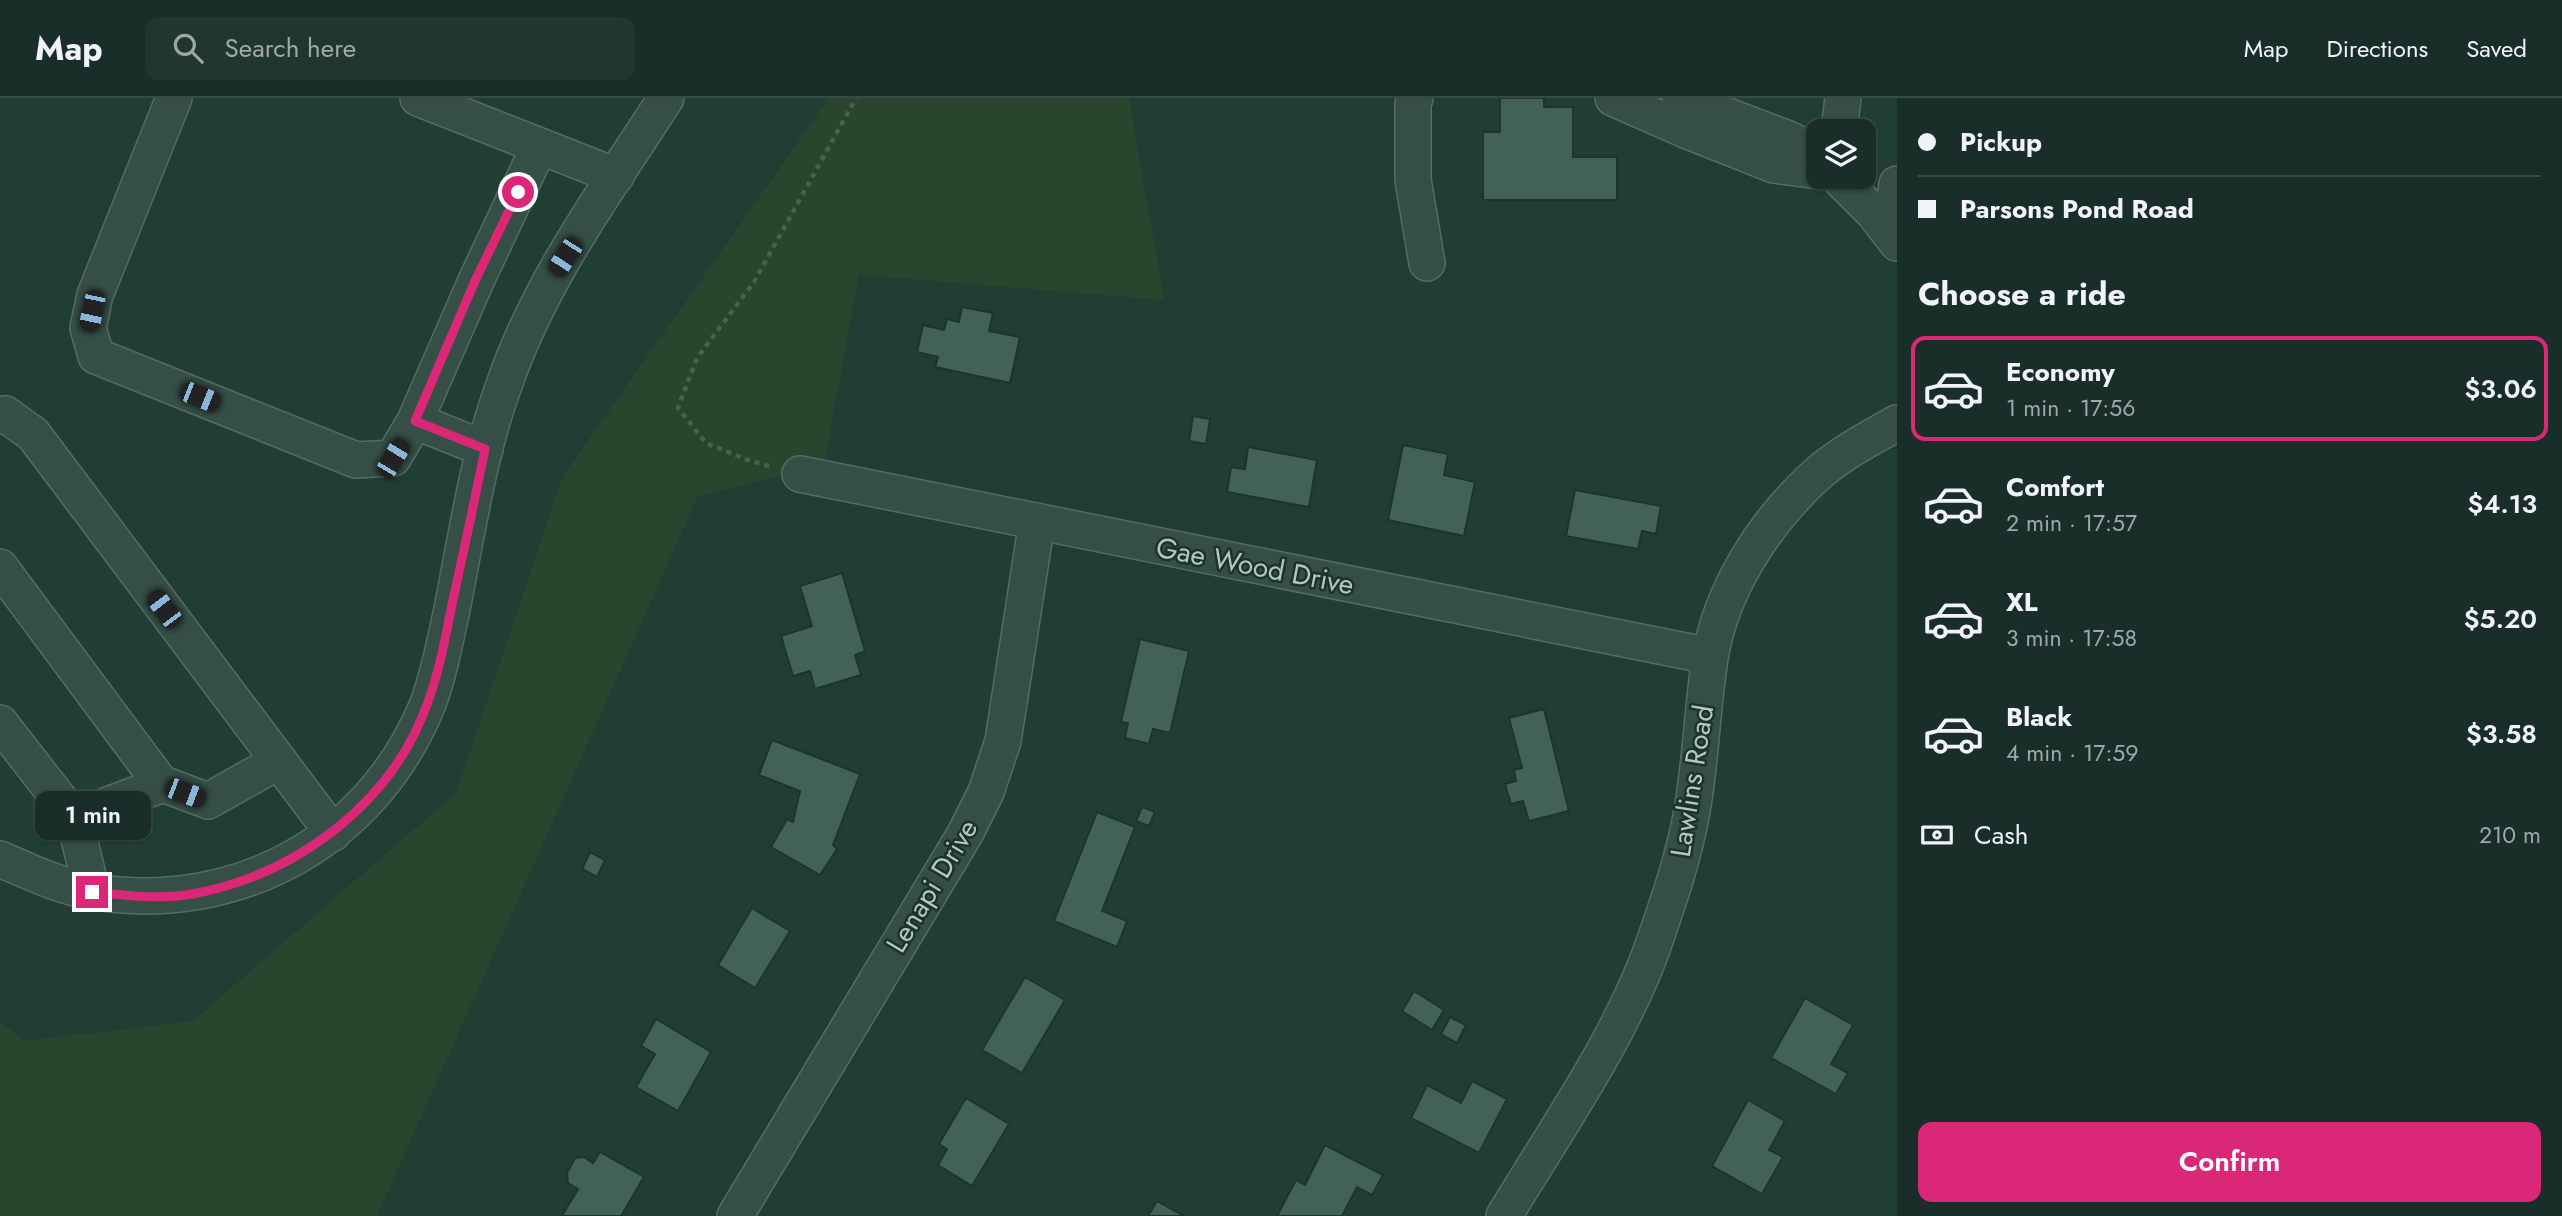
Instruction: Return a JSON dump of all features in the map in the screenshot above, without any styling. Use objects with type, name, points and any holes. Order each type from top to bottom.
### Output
[{"type":"street","points":[[174,98],[95,295],[88,328],[96,356],[356,460],[393,458],[415,421],[475,281],[539,147]]},
{"type":"street","points":[[418,98],[616,176]]},
{"type":"street","points":[[0,859],[46,879],[92,892],[144,897],[191,894],[242,882],[289,861],[333,833],[375,793],[408,746],[428,704],[442,653],[485,449],[503,386],[523,335],[552,277],[666,98]]},
{"type":"street","points":[[1415,98],[1413,180],[1427,263]]},
{"type":"street","points":[[1613,98],[1774,165],[1806,169]]},
{"type":"street","points":[[1680,98],[1806,147]]},
{"type":"street","points":[[1840,119],[1843,98]]},
{"type":"street","points":[[1894,238],[1897,184]]},
{"type":"street","points":[[1849,189],[1894,238]]},
{"type":"street","points":[[0,416],[5,414],[33,434],[333,833]]},
{"type":"street","points":[[415,421],[485,449]]},
{"type":"street","name":"Lawlins Road","points":[[1504,1216],[1616,1029],[1653,946],[1681,860],[1692,811],[1710,656],[1729,597],[1746,562],[1774,518],[1814,477],[1856,445],[1897,423]]},
{"type":"street","name":"Gae Wood Drive","points":[[800,474],[1710,656]]},
{"type":"street","name":"Lenapi Drive","points":[[735,1216],[965,834],[986,792],[1003,741],[1037,522]]},
{"type":"street","points":[[0,567],[162,785],[208,801],[279,761]]},
{"type":"street","points":[[0,723],[74,818],[92,892]]},
{"type":"street","points":[[74,818],[162,785]]},
{"type":"path","points":[[800,474],[748,460],[706,443],[678,408],[697,358],[754,282],[856,98]]},
{"type":"green space","points":[[829,98],[1129,98],[1164,300],[859,275],[824,465],[698,496],[377,1216],[0,1216],[0,1021],[24,1041],[193,1021],[456,793],[563,476]]},
{"type":"building","points":[[1500,98],[1544,98],[1544,107],[1573,107],[1573,157],[1617,157],[1617,200],[1483,200],[1483,132],[1500,132]]},
{"type":"building","points":[[962,307],[993,313],[989,331],[1020,337],[1010,383],[935,367],[938,357],[917,352],[923,325],[944,330],[947,319],[959,322]]},
{"type":"building","points":[[1193,416],[1210,419],[1206,444],[1189,441]]},
{"type":"building","points":[[1403,445],[1448,454],[1444,475],[1475,482],[1464,536],[1388,520]]},
{"type":"building","points":[[1248,447],[1317,460],[1309,507],[1227,492],[1231,467],[1245,469]]},
{"type":"building","points":[[1575,490],[1661,506],[1656,534],[1642,531],[1638,549],[1566,536]]},
{"type":"building","points":[[842,573],[865,651],[855,655],[861,675],[815,689],[810,671],[793,676],[781,636],[812,626],[800,586]]},
{"type":"building","points":[[1140,639],[1189,651],[1170,733],[1153,729],[1149,744],[1125,738],[1128,723],[1121,722]]},
{"type":"building","points":[[1544,709],[1569,811],[1529,821],[1523,801],[1511,804],[1505,784],[1516,781],[1514,770],[1522,768],[1509,718]]},
{"type":"building","points":[[772,740],[860,774],[833,845],[837,849],[820,875],[771,847],[787,819],[793,822],[800,791],[759,775]]},
{"type":"building","points":[[1142,807],[1155,812],[1149,826],[1136,821]]},
{"type":"building","points":[[1097,812],[1135,827],[1102,911],[1127,921],[1117,947],[1054,921]]},
{"type":"building","points":[[590,852],[605,860],[597,877],[582,869]]},
{"type":"building","points":[[752,908],[790,931],[755,988],[718,965]]},
{"type":"building","points":[[1025,977],[1065,1000],[1022,1073],[982,1050]]},
{"type":"building","points":[[1414,991],[1444,1010],[1432,1030],[1402,1011]]},
{"type":"building","points":[[1805,998],[1853,1025],[1831,1064],[1848,1073],[1836,1094],[1771,1058]]},
{"type":"building","points":[[1450,1017],[1466,1025],[1457,1043],[1441,1034]]},
{"type":"building","points":[[656,1019],[711,1052],[678,1111],[636,1087],[655,1054],[641,1046]]},
{"type":"building","points":[[1472,1081],[1507,1099],[1479,1153],[1411,1118],[1427,1085],[1461,1103]]},
{"type":"building","points":[[966,1098],[1009,1124],[972,1186],[938,1165],[947,1149],[939,1144]]},
{"type":"building","points":[[1748,1100],[1785,1121],[1769,1150],[1783,1157],[1762,1194],[1712,1166]]},
{"type":"building","points":[[1325,1145],[1383,1175],[1372,1195],[1357,1187],[1342,1216],[1277,1216],[1296,1180],[1305,1185]]},
{"type":"building","points":[[600,1152],[644,1177],[621,1216],[562,1216],[578,1189],[568,1183],[567,1173],[575,1158],[584,1157],[593,1163]]},
{"type":"building","points":[[1157,1201],[1184,1216],[1148,1216]]},
{"type":"route","points":[[92,892],[144,897],[191,894],[242,882],[289,861],[333,833],[375,793],[408,746],[428,704],[442,653],[485,449],[415,421],[475,281],[518,192]]}]
